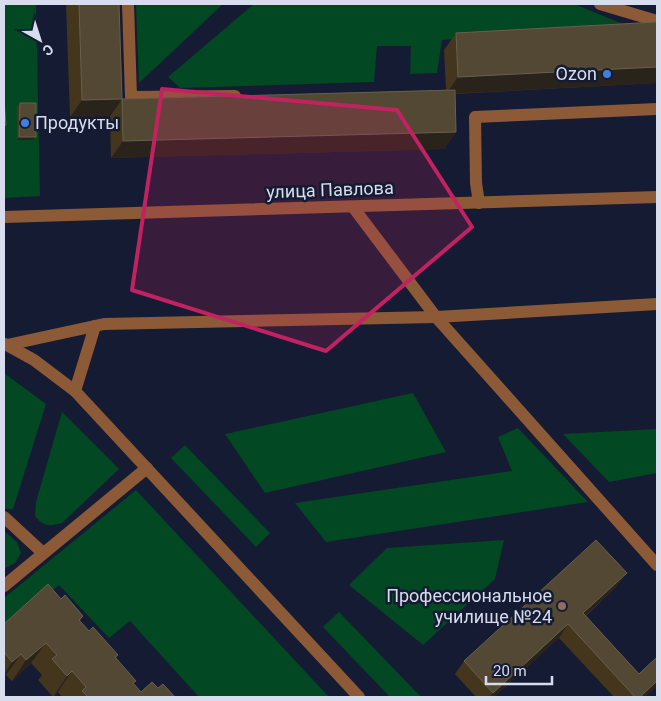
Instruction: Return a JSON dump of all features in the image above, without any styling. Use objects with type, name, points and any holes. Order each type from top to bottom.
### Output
[{"type":"street","points":[[128,4],[131,97],[250,96]]},
{"type":"street","points":[[600,4],[657,21]]},
{"type":"street","points":[[479,203],[476,183],[475,117],[657,109]]},
{"type":"street","name":"улица Павлова","points":[[4,217],[657,197]]},
{"type":"street","points":[[353,207],[436,316],[657,565]]},
{"type":"street","points":[[5,344],[95,326],[436,316],[657,304]]},
{"type":"street","points":[[74,391],[95,326]]},
{"type":"street","points":[[5,344],[34,360],[74,391],[359,697]]},
{"type":"street","points":[[4,586],[147,468]]},
{"type":"street","points":[[4,517],[43,553]]},
{"type":"highlighted area","points":[[162,89],[397,110],[472,227],[326,351],[132,290]]},
{"type":"green space","points":[[4,4],[36,4],[40,196],[4,198]]},
{"type":"green space","points":[[136,4],[223,4],[139,83]]},
{"type":"green space","points":[[254,4],[574,4],[628,26],[442,40],[437,73],[410,74],[411,46],[377,46],[374,82],[180,88],[168,77]]},
{"type":"green space","points":[[4,373],[46,404],[13,509],[4,509]]},
{"type":"green space","points":[[413,393],[446,452],[265,493],[225,434]]},
{"type":"green space","points":[[62,412],[119,469],[62,523],[50,525],[44,524],[35,516],[36,502]]},
{"type":"green space","points":[[518,428],[588,502],[326,542],[295,503],[512,471],[498,437]]},
{"type":"green space","points":[[657,429],[657,473],[609,482],[563,434]]},
{"type":"green space","points":[[185,445],[270,533],[256,547],[171,458]]},
{"type":"green space","points":[[136,490],[329,697],[199,697],[130,621],[109,638],[59,585],[4,632],[4,598]]},
{"type":"green space","points":[[4,531],[17,542],[21,553],[15,563],[4,569]]},
{"type":"green space","points":[[504,540],[495,579],[423,645],[349,585],[387,548]]},
{"type":"green space","points":[[339,612],[421,697],[390,697],[323,627]]},
{"type":"building","points":[[79,4],[119,4],[122,99],[82,100]]},
{"type":"building","points":[[657,22],[657,67],[458,77],[456,33]]},
{"type":"building","points":[[455,90],[456,132],[123,141],[122,99]]},
{"type":"building","points":[[4,100],[6,125],[4,126]]},
{"type":"building","name":"Продукты","points":[[20,103],[36,103],[36,137],[19,137]]},
{"type":"building","name":"Профессиональное училище №24","points":[[596,540],[627,573],[583,613],[639,674],[657,657],[657,681],[640,697],[635,697],[568,624],[493,693],[464,661]]},
{"type":"building","points":[[48,584],[61,599],[65,595],[83,616],[79,620],[89,631],[93,627],[118,655],[115,657],[136,681],[133,683],[141,692],[152,682],[158,688],[163,684],[175,697],[88,697],[82,691],[86,687],[72,671],[67,676],[52,659],[57,655],[46,643],[26,660],[21,654],[12,662],[4,652],[4,624]]},
{"type":"place","name":"Ozon","points":[[607,74]]},
{"type":"place","name":"Продукты","points":[[25,123]]},
{"type":"place","name":"Профессиональное училище №24","points":[[562,606]]}]
